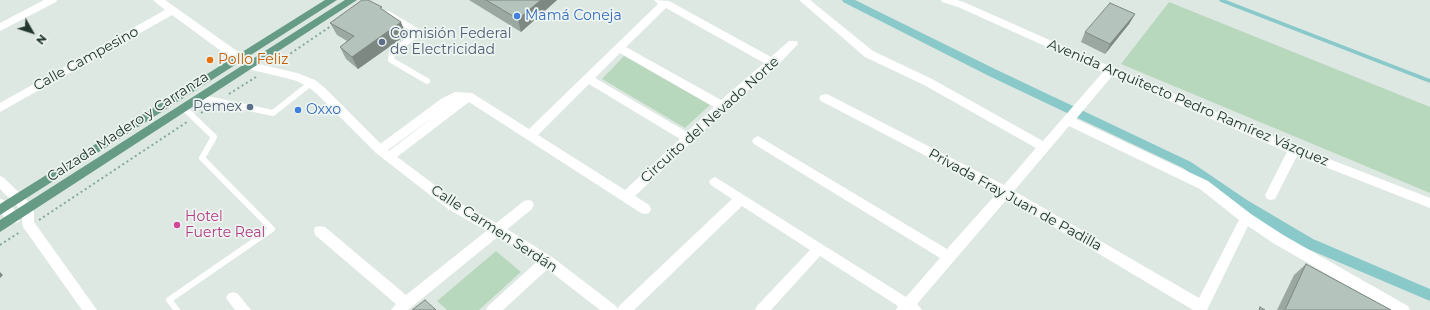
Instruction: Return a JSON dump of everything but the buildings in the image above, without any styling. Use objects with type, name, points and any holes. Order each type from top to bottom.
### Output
[{"type":"main road","name":"Calzada Madero y Carranza","points":[[1,207],[18,199],[332,0]]},
{"type":"main road","name":"Calzada Madero y Carranza","points":[[0,227],[252,66],[352,0]]},
{"type":"street","points":[[0,27],[52,0]]},
{"type":"street","name":"Calle Carmen Serdán","points":[[158,0],[252,66],[298,77],[311,83],[384,153],[452,205],[497,230],[547,261],[612,310]]},
{"type":"street","points":[[804,0],[870,54],[928,82],[1044,147]]},
{"type":"street","name":"Avenida Arquitecto Pedro Ramírez Vázquez","points":[[946,0],[962,5],[1110,71],[1294,150],[1430,203]]},
{"type":"street","points":[[530,135],[620,48],[662,2],[773,63]]},
{"type":"street","name":"Calle Campesino","points":[[0,108],[172,10]]},
{"type":"street","name":"Circuito del Nevado Norte","points":[[627,196],[722,106],[793,44]]},
{"type":"street","points":[[620,48],[722,106]]},
{"type":"street","points":[[715,182],[908,308],[949,257],[1110,71]]},
{"type":"street","points":[[589,78],[688,138]]},
{"type":"street","points":[[384,153],[445,102],[455,96],[468,96],[627,196],[645,209]]},
{"type":"street","points":[[384,153],[468,96]]},
{"type":"street","name":"Privada Fray Juan de Padilla","points":[[825,98],[1006,192],[1200,309]]},
{"type":"street","points":[[1069,118],[1204,185],[1246,218],[1403,310]]},
{"type":"street","points":[[758,141],[949,257]]},
{"type":"street","points":[[1271,195],[1294,150]]},
{"type":"street","points":[[0,181],[28,209],[29,224],[90,310]]},
{"type":"street","points":[[624,310],[741,198]]},
{"type":"street","points":[[320,231],[402,307],[528,206]]},
{"type":"street","points":[[1,207],[14,218],[29,224]]},
{"type":"street","points":[[1200,309],[1246,218]]},
{"type":"street","points":[[762,310],[819,249]]},
{"type":"street","points":[[493,310],[547,261]]},
{"type":"street","points":[[233,298],[244,310]]},
{"type":"lane","points":[[385,13],[417,31],[413,37],[392,53],[391,60],[427,81]]},
{"type":"lane","points":[[202,98],[273,113],[311,83]]},
{"type":"lane","points":[[177,310],[168,300],[272,229],[202,158],[214,137],[185,109]]},
{"type":"path","points":[[0,246],[29,224],[219,102],[335,23]]},
{"type":"green space","points":[[1169,2],[1430,107],[1430,193],[1121,64]]},
{"type":"green space","points":[[624,56],[710,105],[685,128],[602,79]]},
{"type":"green space","points":[[496,251],[521,272],[479,310],[447,310],[437,301]]},
{"type":"waterway","points":[[847,0],[993,73],[1187,165],[1243,204],[1308,243],[1430,295]]},
{"type":"waterway","points":[[1221,0],[1430,81]]},
{"type":"place","name":"Mamá Coneja","points":[[517,16]]},
{"type":"place","name":"Comisión Federal de Electricidad","points":[[382,42]]},
{"type":"place","name":"Pollo Feliz","points":[[210,60]]},
{"type":"place","name":"Pemex","points":[[250,107]]},
{"type":"place","name":"Oxxo","points":[[298,110]]},
{"type":"place","name":"Hotel Fuerte Real","points":[[177,225]]}]
